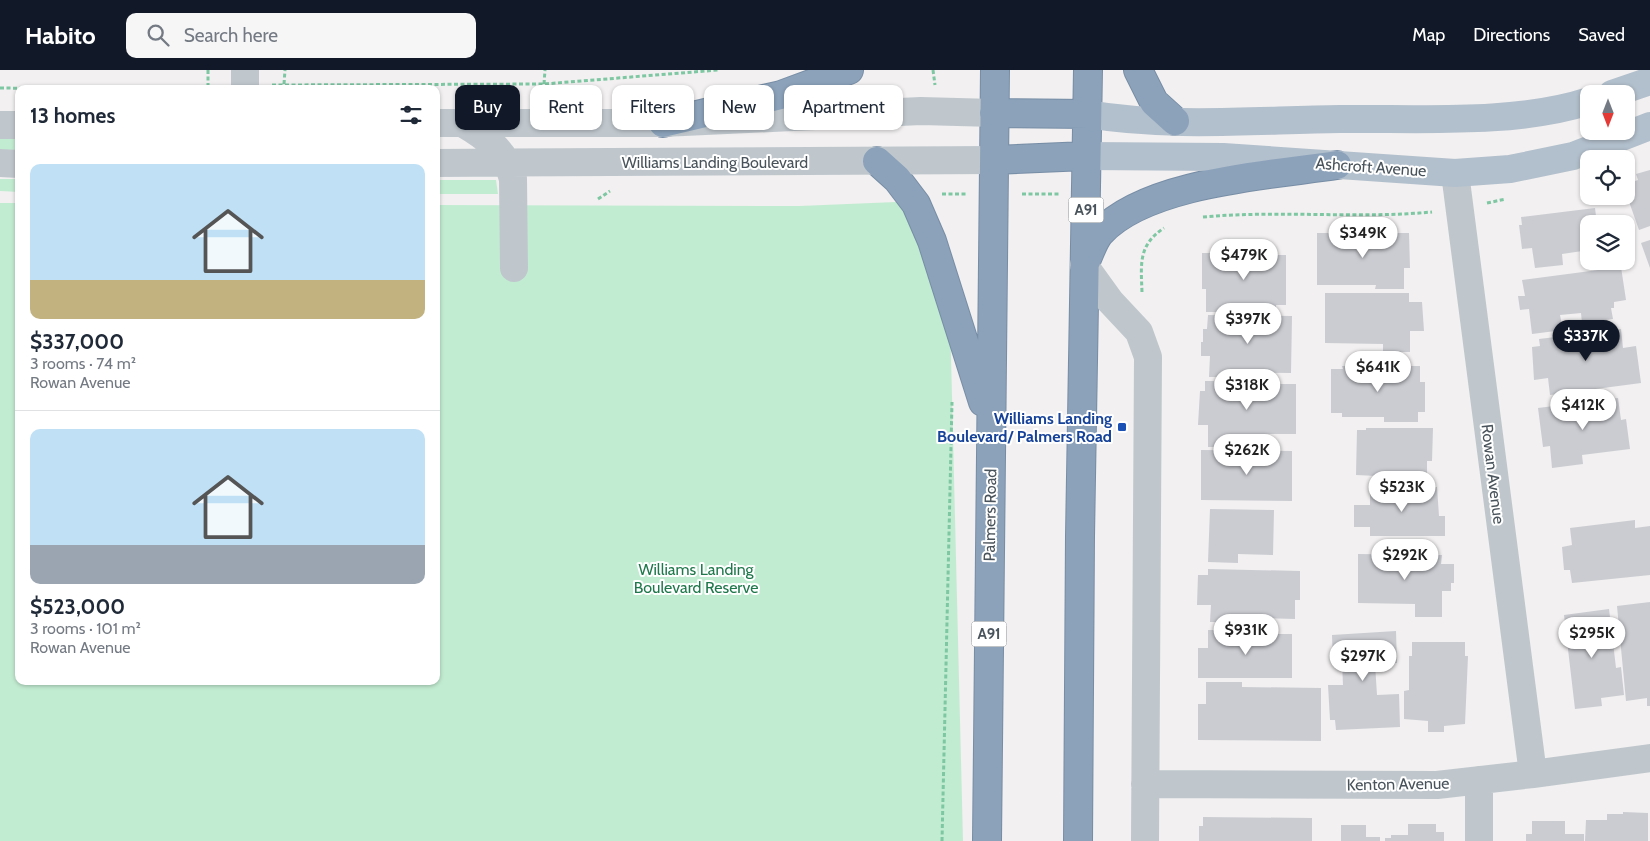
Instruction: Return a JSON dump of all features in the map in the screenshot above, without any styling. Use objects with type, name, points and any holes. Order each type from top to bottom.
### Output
[{"type":"highway","points":[[694,116],[781,95],[849,70]]},
{"type":"highway","name":"Palmers Road","points":[[987,841],[995,70]]},
{"type":"highway","name":"A91","points":[[1078,841],[1080,536],[1088,70]]},
{"type":"highway","points":[[1138,70],[1154,102],[1175,121]]},
{"type":"highway","points":[[994,113],[1087,114]]},
{"type":"highway","points":[[994,160],[1086,156]]},
{"type":"highway","points":[[877,161],[897,179],[916,204],[937,259],[991,427]]},
{"type":"highway","points":[[1084,265],[1099,234],[1128,213],[1168,195],[1195,187],[1337,165]]},
{"type":"main road","points":[[1635,86],[1650,81]]},
{"type":"main road","points":[[1087,114],[1142,122],[1528,115],[1580,103]]},
{"type":"main road","name":"Ashcroft Avenue","points":[[1086,156],[1223,157],[1455,173],[1510,169],[1573,156],[1650,126]]},
{"type":"street","points":[[694,122],[921,112],[994,113]]},
{"type":"street","points":[[449,123],[612,123]]},
{"type":"street","points":[[449,123],[491,142],[508,163],[513,179],[514,268]]},
{"type":"street","points":[[0,125],[15,125]]},
{"type":"street","name":"Williams Landing Boulevard","points":[[440,164],[994,160]]},
{"type":"street","points":[[0,164],[15,164]]},
{"type":"street","name":"Rowan Avenue","points":[[1455,173],[1533,774]]},
{"type":"street","points":[[1084,265],[1110,301],[1139,332],[1148,357],[1145,841]]},
{"type":"street","name":"Kenton Avenue","points":[[1145,784],[1438,785],[1650,758]]},
{"type":"street","points":[[1479,780],[1479,841]]},
{"type":"path","points":[[208,70],[208,85]]},
{"type":"path","points":[[284,70],[284,84]]},
{"type":"path","points":[[544,84],[545,70]]},
{"type":"path","points":[[245,82],[284,84],[544,84],[718,70]]},
{"type":"path","points":[[0,88],[15,88]]},
{"type":"path","points":[[1200,217],[1240,214],[1388,214],[1459,208],[1509,199]]},
{"type":"path","points":[[1130,321],[1142,306],[1141,258],[1148,240],[1167,226]]},
{"type":"path","points":[[942,841],[952,395]]},
{"type":"green space","points":[[0,133],[15,133],[15,154],[0,154]]},
{"type":"green space","points":[[0,179],[15,179],[15,192],[0,191]]},
{"type":"green space","points":[[440,180],[496,180],[498,194],[440,194]]},
{"type":"green space","name":"Williams Landing Boulevard Reserve","points":[[896,202],[913,214],[950,315],[963,841],[0,841],[0,203],[15,203],[15,685],[440,685],[440,205],[799,206]]},
{"type":"building","points":[[1650,170],[1650,226],[1639,230],[1630,205],[1635,205],[1635,181],[1638,180],[1636,174]]},
{"type":"building","points":[[1595,208],[1596,215],[1580,215],[1580,251],[1562,254],[1563,265],[1535,268],[1532,248],[1522,249],[1519,225],[1522,225],[1521,217]]},
{"type":"building","points":[[1317,233],[1409,233],[1410,268],[1404,268],[1404,289],[1375,289],[1376,285],[1317,285]]},
{"type":"building","points":[[1650,240],[1650,268],[1641,243]]},
{"type":"building","points":[[1202,253],[1275,253],[1275,255],[1286,255],[1286,305],[1236,308],[1236,312],[1206,312],[1206,289],[1202,289]]},
{"type":"building","points":[[1598,270],[1621,270],[1626,300],[1614,302],[1614,308],[1611,308],[1613,319],[1582,323],[1581,313],[1560,315],[1563,330],[1532,334],[1529,309],[1520,310],[1518,296],[1525,296],[1522,280]]},
{"type":"building","points":[[1325,293],[1409,293],[1409,302],[1422,302],[1424,331],[1410,331],[1410,352],[1383,352],[1383,344],[1325,343]]},
{"type":"building","points":[[1208,315],[1292,316],[1291,373],[1235,372],[1235,377],[1209,377],[1210,356],[1201,356],[1203,329],[1207,329]]},
{"type":"building","points":[[1621,329],[1623,348],[1636,346],[1641,383],[1550,395],[1548,378],[1534,380],[1532,347],[1540,346],[1539,339]]},
{"type":"building","points":[[1342,366],[1420,366],[1420,382],[1425,382],[1425,412],[1418,412],[1418,422],[1384,422],[1384,417],[1342,417],[1342,413],[1331,413],[1331,369],[1343,369]]},
{"type":"building","points":[[1205,381],[1214,381],[1214,384],[1296,384],[1296,434],[1235,434],[1235,447],[1208,447],[1208,425],[1198,425],[1200,391],[1205,391]]},
{"type":"building","points":[[1618,398],[1621,420],[1626,419],[1630,449],[1582,455],[1583,464],[1552,468],[1550,446],[1543,447],[1538,408]]},
{"type":"building","points":[[1366,428],[1433,428],[1432,461],[1427,461],[1427,483],[1399,483],[1399,477],[1356,475],[1357,430],[1366,430]]},
{"type":"building","points":[[1201,450],[1292,451],[1292,501],[1201,500]]},
{"type":"building","points":[[1418,487],[1437,487],[1439,516],[1445,516],[1445,536],[1370,536],[1370,527],[1354,527],[1354,505],[1370,505],[1370,489],[1418,489]]},
{"type":"building","points":[[1210,509],[1274,510],[1273,555],[1238,554],[1238,563],[1208,562]]},
{"type":"building","points":[[1635,520],[1635,528],[1650,526],[1650,575],[1572,583],[1570,570],[1564,570],[1562,547],[1572,545],[1570,528]]},
{"type":"building","points":[[1358,554],[1442,555],[1441,564],[1454,564],[1454,583],[1451,583],[1451,591],[1442,591],[1442,617],[1415,617],[1415,604],[1358,603]]},
{"type":"building","points":[[1208,569],[1300,571],[1300,600],[1295,600],[1295,619],[1236,617],[1236,622],[1210,622],[1211,605],[1197,605],[1198,575],[1208,575]]},
{"type":"building","points":[[1650,602],[1650,706],[1647,706],[1647,698],[1626,701],[1617,606]]},
{"type":"building","points":[[1609,609],[1616,668],[1621,667],[1624,695],[1601,698],[1602,706],[1575,709],[1564,615]]},
{"type":"building","points":[[1208,630],[1226,630],[1226,634],[1292,634],[1292,678],[1198,678],[1198,648],[1208,648]]},
{"type":"building","points":[[1396,631],[1397,663],[1375,664],[1377,695],[1399,694],[1400,727],[1336,730],[1335,720],[1330,720],[1328,685],[1343,685],[1342,662],[1333,662],[1332,635]]},
{"type":"building","points":[[1412,642],[1465,642],[1465,656],[1468,656],[1465,724],[1444,726],[1444,732],[1428,732],[1428,721],[1404,719],[1404,691],[1409,690],[1409,656],[1412,656]]},
{"type":"building","points":[[1206,682],[1242,682],[1242,687],[1321,688],[1321,741],[1198,740],[1198,704],[1206,704]]},
{"type":"building","points":[[1623,812],[1648,813],[1648,841],[1585,841],[1586,820],[1607,820],[1607,814],[1623,814]]},
{"type":"building","points":[[1203,817],[1312,818],[1312,841],[1199,841],[1199,826],[1203,826]]},
{"type":"building","points":[[1532,821],[1565,821],[1565,834],[1584,834],[1584,841],[1526,841],[1526,834],[1532,834]]},
{"type":"building","points":[[1408,824],[1436,824],[1436,832],[1444,832],[1444,841],[1385,841],[1385,838],[1391,838],[1391,835],[1408,835]]},
{"type":"building","points":[[1341,825],[1366,825],[1366,837],[1380,837],[1380,841],[1341,841]]},
{"type":"place","name":"Williams Landing Boulevard/ Palmers Road","points":[[1122,427]]}]
